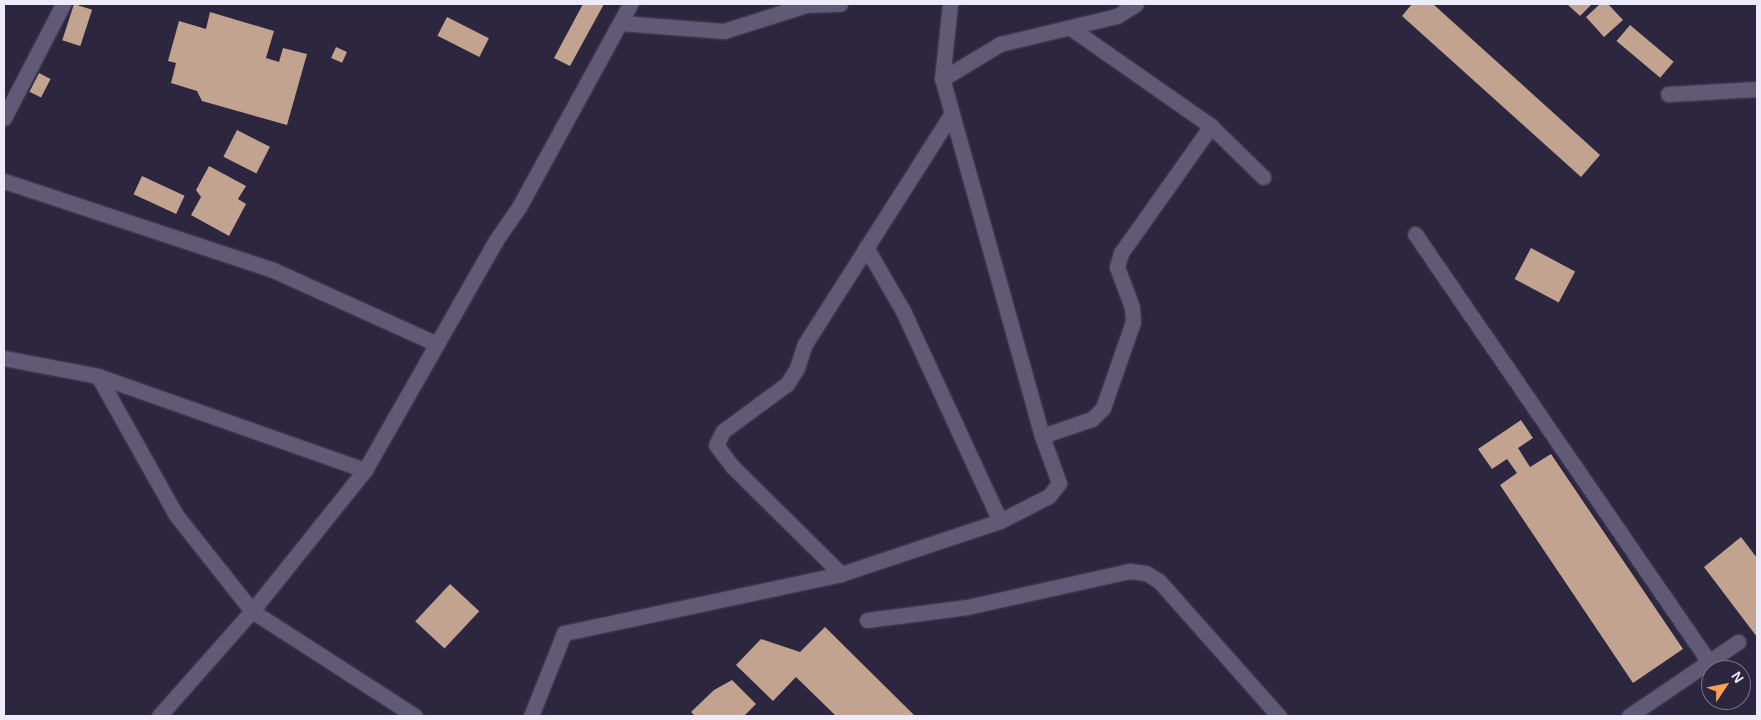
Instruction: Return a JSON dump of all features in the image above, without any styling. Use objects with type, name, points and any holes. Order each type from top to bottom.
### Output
[{"type":"street","points":[[4,118],[64,4]]},
{"type":"street","points":[[159,716],[252,612],[364,470],[496,240],[519,208],[630,4]]},
{"type":"street","points":[[620,23],[724,32],[806,5],[840,4]]},
{"type":"street","points":[[531,716],[564,633],[841,574],[1000,521],[1049,496],[1059,482],[1042,436],[942,79],[950,4]]},
{"type":"street","points":[[942,79],[1000,44],[1032,34],[1072,29],[1118,16],[1136,4]]},
{"type":"street","points":[[1072,29],[1211,126],[1263,177]]},
{"type":"street","points":[[1668,94],[1757,89]]},
{"type":"street","points":[[841,574],[732,466],[716,445],[723,431],[787,384],[797,368],[805,344],[951,115]]},
{"type":"street","points":[[1042,436],[1092,419],[1103,408],[1133,322],[1132,307],[1117,267],[1121,253],[1211,126]]},
{"type":"street","points":[[4,181],[273,270],[438,344]]},
{"type":"street","points":[[1415,234],[1708,660]]},
{"type":"street","points":[[866,247],[903,311],[1000,521]]},
{"type":"street","points":[[4,358],[98,376],[364,470]]},
{"type":"street","points":[[98,376],[176,515],[252,612],[414,716]]},
{"type":"street","points":[[867,620],[967,606],[1130,571],[1146,573],[1159,581],[1278,716]]},
{"type":"street","points":[[1712,660],[1738,642]]},
{"type":"street","points":[[1628,716],[1701,667]]},
{"type":"building","points":[[74,4],[92,10],[80,46],[62,40]]},
{"type":"building","points":[[583,4],[604,4],[570,66],[554,58]]},
{"type":"building","points":[[1412,4],[1433,4],[1600,155],[1581,177],[1402,16]]},
{"type":"building","points":[[1567,4],[1592,4],[1580,16]]},
{"type":"building","points":[[1600,4],[1608,4],[1623,20],[1604,37],[1586,17]]},
{"type":"building","points":[[210,12],[274,31],[266,58],[279,62],[283,48],[307,54],[287,125],[202,101],[197,91],[171,83],[176,63],[168,61],[179,21],[206,29]]},
{"type":"building","points":[[447,17],[489,38],[479,57],[437,36]]},
{"type":"building","points":[[1630,25],[1674,62],[1660,78],[1617,41]]},
{"type":"building","points":[[336,47],[347,52],[342,63],[331,58]]},
{"type":"building","points":[[39,73],[51,79],[41,98],[29,92]]},
{"type":"building","points":[[237,130],[270,147],[256,174],[223,157]]},
{"type":"building","points":[[209,166],[246,186],[238,199],[246,204],[229,236],[191,215],[201,197],[196,190]]},
{"type":"building","points":[[142,176],[185,196],[176,214],[134,194]]},
{"type":"building","points":[[1531,248],[1575,271],[1559,302],[1515,279]]},
{"type":"building","points":[[1521,420],[1533,438],[1518,448],[1530,467],[1551,454],[1683,649],[1633,683],[1500,485],[1517,473],[1507,459],[1492,469],[1478,449]]},
{"type":"building","points":[[1741,537],[1757,558],[1757,637],[1704,567]]},
{"type":"building","points":[[450,584],[479,611],[444,649],[415,621]]},
{"type":"building","points":[[825,627],[914,715],[836,716],[796,677],[773,701],[736,665],[761,639],[800,652]]},
{"type":"building","points":[[732,680],[756,704],[744,716],[695,716],[691,712],[714,690]]}]
